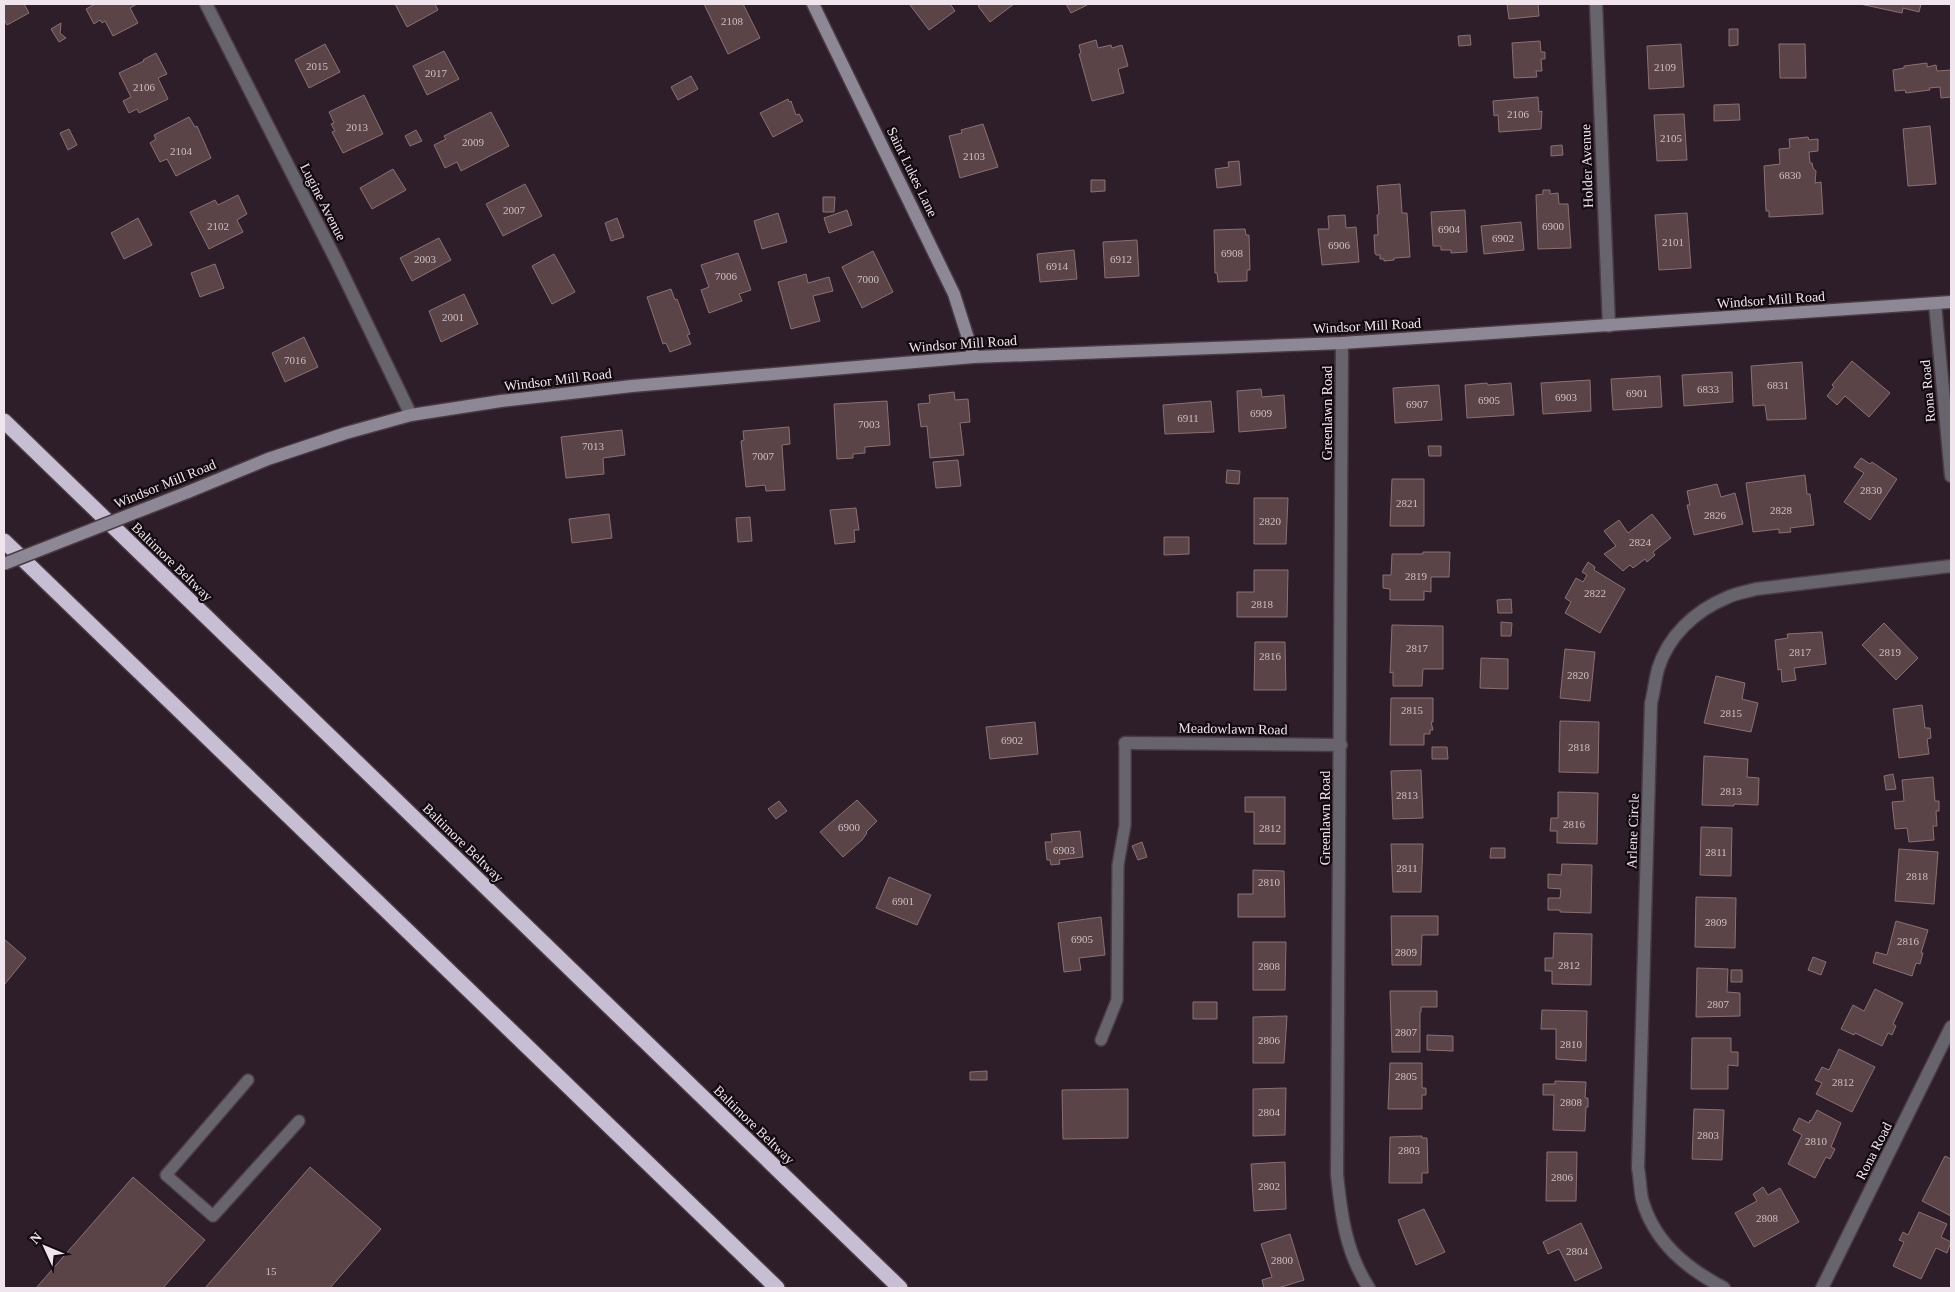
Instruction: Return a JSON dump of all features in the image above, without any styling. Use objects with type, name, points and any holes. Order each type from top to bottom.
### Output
[{"type":"highway","name":"Baltimore Beltway","points":[[4,422],[900,1288]]},
{"type":"highway","points":[[4,541],[777,1288]]},
{"type":"main road","name":"Saint Lukes Lane","points":[[813,4],[954,294],[974,357]]},
{"type":"main road","name":"Windsor Mill Road","points":[[4,564],[268,460],[346,433],[411,415],[502,401],[632,386],[974,357],[1342,343],[1951,302]]},
{"type":"street","name":"Lugine Avenue","points":[[206,4],[336,260],[411,415]]},
{"type":"street","name":"Holder Avenue","points":[[1596,4],[1609,326]]},
{"type":"street","name":"Rona Road","points":[[1935,304],[1951,476]]},
{"type":"street","name":"Greenlawn Road","points":[[1342,343],[1337,1174],[1340,1210],[1348,1246],[1361,1277],[1369,1288]]},
{"type":"street","name":"Arlene Circle","points":[[1724,1288],[1704,1278],[1679,1259],[1663,1243],[1652,1224],[1642,1199],[1638,1168],[1651,703],[1658,668],[1671,642],[1684,626],[1703,610],[1727,597],[1756,590],[1951,566]]},
{"type":"street","name":"Meadowlawn Road","points":[[1125,743],[1341,745]]},
{"type":"street","name":"Rona Road","points":[[1822,1288],[1951,1028]]},
{"type":"lane","points":[[1101,1040],[1117,1000],[1118,865],[1125,825],[1125,743]]},
{"type":"lane","points":[[248,1080],[166,1175],[212,1216],[299,1121]]},
{"type":"building","points":[[4,4],[24,4],[29,13],[7,25],[4,19]]},
{"type":"building","points":[[95,4],[137,4],[130,8],[138,23],[113,36],[105,21],[102,23],[100,20],[94,24],[86,9]]},
{"type":"building","points":[[395,4],[435,4],[438,10],[407,27]]},
{"type":"building","points":[[704,4],[743,4],[760,38],[728,54]]},
{"type":"building","points":[[950,4],[955,11],[929,30],[910,5]]},
{"type":"building","points":[[981,4],[1014,4],[990,22],[978,6]]},
{"type":"building","points":[[1066,4],[1089,4],[1071,13]]},
{"type":"building","points":[[1507,4],[1538,4],[1539,16],[1509,19]]},
{"type":"building","points":[[1860,4],[1921,4],[1919,12],[1903,8],[1902,13]]},
{"type":"building","points":[[61,23],[60,33],[66,38],[59,42],[51,29]]},
{"type":"building","points":[[1729,29],[1738,29],[1738,45],[1729,46]]},
{"type":"building","points":[[1470,35],[1471,45],[1459,46],[1458,36]]},
{"type":"building","points":[[1096,40],[1098,48],[1111,45],[1112,48],[1122,45],[1128,66],[1118,69],[1124,93],[1092,101],[1079,54],[1081,53],[1079,45]]},
{"type":"building","points":[[1540,41],[1541,52],[1545,52],[1545,59],[1541,59],[1542,71],[1536,71],[1537,77],[1514,78],[1512,43]]},
{"type":"building","points":[[325,44],[340,72],[309,88],[295,60]]},
{"type":"building","points":[[1681,44],[1684,87],[1649,89],[1647,46]]},
{"type":"building","points":[[1779,44],[1805,44],[1806,78],[1780,78]]},
{"type":"building","points":[[444,51],[459,79],[427,95],[413,66]]},
{"type":"building","points":[[156,53],[167,74],[158,78],[168,99],[139,113],[137,109],[129,113],[123,101],[131,97],[119,73]]},
{"type":"building","points":[[1927,63],[1927,67],[1936,65],[1937,71],[1951,70],[1951,97],[1941,98],[1940,87],[1906,93],[1905,90],[1895,91],[1893,70],[1904,68],[1904,66]]},
{"type":"building","points":[[691,76],[698,89],[678,100],[671,87]]},
{"type":"building","points":[[364,95],[383,134],[343,153],[332,132],[335,131],[331,124],[334,123],[329,112]]},
{"type":"building","points":[[1538,97],[1539,112],[1542,111],[1541,129],[1499,132],[1498,115],[1494,116],[1493,101]]},
{"type":"building","points":[[788,99],[789,102],[791,101],[796,115],[799,114],[803,121],[773,137],[760,113]]},
{"type":"building","points":[[1739,104],[1740,120],[1714,121],[1714,105]]},
{"type":"building","points":[[491,112],[509,146],[461,171],[457,162],[445,168],[434,145],[446,139],[444,136]]},
{"type":"building","points":[[1684,114],[1687,160],[1657,161],[1654,115]]},
{"type":"building","points":[[189,117],[195,127],[197,126],[211,158],[176,176],[167,159],[160,162],[150,143],[156,139],[154,135]]},
{"type":"building","points":[[983,124],[998,167],[960,178],[949,136],[962,133],[961,130]]},
{"type":"building","points":[[1930,126],[1936,184],[1908,186],[1903,129]]},
{"type":"building","points":[[69,129],[77,145],[68,150],[60,133]]},
{"type":"building","points":[[416,130],[422,141],[410,146],[405,136]]},
{"type":"building","points":[[1808,137],[1809,140],[1818,139],[1818,151],[1809,152],[1810,163],[1812,163],[1816,171],[1815,183],[1821,182],[1823,214],[1769,217],[1769,211],[1766,211],[1764,166],[1780,164],[1779,149],[1790,148],[1789,139]]},
{"type":"building","points":[[1562,145],[1563,155],[1551,156],[1551,146]]},
{"type":"building","points":[[1239,161],[1241,185],[1217,188],[1215,169],[1229,167],[1228,162]]},
{"type":"building","points":[[393,169],[406,190],[372,209],[360,188]]},
{"type":"building","points":[[1091,180],[1105,180],[1105,191],[1091,192]]},
{"type":"building","points":[[525,184],[542,216],[503,236],[486,204]]},
{"type":"building","points":[[1400,184],[1402,213],[1407,213],[1410,257],[1384,261],[1384,259],[1380,259],[1380,255],[1375,253],[1374,235],[1378,235],[1377,215],[1379,214],[1377,186]]},
{"type":"building","points":[[1543,190],[1550,190],[1550,194],[1558,193],[1559,204],[1568,204],[1571,248],[1538,249],[1536,195],[1543,194]]},
{"type":"building","points":[[238,195],[247,214],[237,220],[243,232],[209,249],[190,212],[215,200],[218,205]]},
{"type":"building","points":[[823,197],[835,197],[834,212],[823,212]]},
{"type":"building","points":[[847,210],[852,225],[829,233],[824,218]]},
{"type":"building","points":[[1465,210],[1467,252],[1451,253],[1451,250],[1441,250],[1441,246],[1433,246],[1431,212]]},
{"type":"building","points":[[778,213],[787,242],[762,249],[754,221]]},
{"type":"building","points":[[1687,213],[1691,268],[1659,270],[1655,215]]},
{"type":"building","points":[[1345,215],[1346,228],[1356,227],[1359,262],[1322,265],[1318,229],[1329,229],[1328,216]]},
{"type":"building","points":[[138,218],[152,245],[124,259],[111,233]]},
{"type":"building","points":[[617,218],[624,237],[611,241],[605,223]]},
{"type":"building","points":[[1521,222],[1524,250],[1484,254],[1481,226]]},
{"type":"building","points":[[1245,229],[1246,235],[1249,235],[1250,270],[1247,270],[1247,281],[1218,282],[1217,273],[1215,273],[1214,230]]},
{"type":"building","points":[[439,238],[451,260],[412,281],[400,258]]},
{"type":"building","points":[[1137,240],[1139,276],[1105,278],[1103,242]]},
{"type":"building","points":[[1074,250],[1077,279],[1040,282],[1037,254]]},
{"type":"building","points":[[873,251],[893,292],[862,308],[842,267]]},
{"type":"building","points":[[738,253],[751,290],[739,294],[742,301],[709,313],[701,290],[709,287],[701,265]]},
{"type":"building","points":[[554,254],[575,292],[552,304],[532,266]]},
{"type":"building","points":[[215,264],[224,288],[200,297],[191,273]]},
{"type":"building","points":[[806,274],[808,283],[829,277],[833,291],[813,296],[820,321],[791,329],[778,282]]},
{"type":"building","points":[[671,289],[675,300],[677,299],[690,334],[687,335],[691,344],[670,352],[666,343],[663,344],[647,297]]},
{"type":"building","points":[[464,294],[478,324],[441,342],[429,311]]},
{"type":"building","points":[[304,337],[318,367],[285,382],[272,353]]},
{"type":"building","points":[[1852,361],[1890,393],[1869,417],[1845,396],[1837,405],[1827,396],[1834,387],[1832,385]]},
{"type":"building","points":[[1802,362],[1806,419],[1767,420],[1765,405],[1753,406],[1751,366]]},
{"type":"building","points":[[1732,372],[1733,402],[1684,406],[1682,375]]},
{"type":"building","points":[[1660,376],[1662,407],[1613,410],[1611,379]]},
{"type":"building","points":[[1590,380],[1591,411],[1543,414],[1541,383]]},
{"type":"building","points":[[1487,383],[1488,385],[1511,383],[1514,415],[1467,418],[1465,385]]},
{"type":"building","points":[[1439,385],[1442,420],[1395,423],[1393,388]]},
{"type":"building","points":[[1261,389],[1262,397],[1284,395],[1286,428],[1239,432],[1237,391]]},
{"type":"building","points":[[954,392],[955,400],[968,399],[970,422],[960,423],[964,455],[930,458],[927,426],[921,427],[918,404],[930,403],[929,395]]},
{"type":"building","points":[[887,401],[890,445],[865,447],[865,453],[853,454],[853,458],[837,459],[834,404]]},
{"type":"building","points":[[1211,401],[1214,432],[1165,434],[1163,405]]},
{"type":"building","points":[[789,427],[790,444],[782,445],[785,490],[766,491],[765,485],[746,487],[741,441],[744,440],[743,431]]},
{"type":"building","points":[[622,430],[625,455],[603,458],[604,474],[566,478],[561,437]]},
{"type":"building","points":[[1428,446],[1441,446],[1441,456],[1429,456]]},
{"type":"building","points":[[1861,458],[1870,464],[1872,462],[1897,479],[1870,520],[1844,502],[1864,473],[1854,467]]},
{"type":"building","points":[[958,460],[961,486],[936,488],[933,462]]},
{"type":"building","points":[[1227,470],[1240,471],[1239,484],[1226,483]]},
{"type":"building","points":[[1805,475],[1807,494],[1810,494],[1814,525],[1790,528],[1791,532],[1779,533],[1779,529],[1753,532],[1746,483]]},
{"type":"building","points":[[1392,479],[1424,479],[1424,526],[1390,526]]},
{"type":"building","points":[[1717,484],[1721,497],[1735,493],[1743,524],[1694,535],[1687,505],[1690,505],[1687,491]]},
{"type":"building","points":[[1254,498],[1288,498],[1286,544],[1254,544]]},
{"type":"building","points":[[856,508],[859,530],[854,530],[855,542],[835,544],[830,510]]},
{"type":"building","points":[[609,514],[612,538],[572,543],[569,519]]},
{"type":"building","points":[[1652,514],[1671,538],[1653,552],[1655,555],[1647,562],[1645,559],[1633,568],[1630,565],[1623,571],[1604,554],[1616,546],[1604,531],[1619,520],[1628,533]]},
{"type":"building","points":[[750,517],[752,541],[738,542],[736,518]]},
{"type":"building","points":[[1164,537],[1189,537],[1189,554],[1164,555]]},
{"type":"building","points":[[1423,552],[1450,552],[1449,577],[1431,577],[1431,592],[1424,591],[1424,600],[1390,600],[1390,589],[1383,588],[1383,575],[1391,575],[1392,554],[1423,554]]},
{"type":"building","points":[[1588,562],[1595,567],[1594,570],[1625,589],[1600,633],[1565,613],[1571,602],[1565,598],[1576,578],[1583,582],[1587,575],[1582,572]]},
{"type":"building","points":[[1254,570],[1288,570],[1287,617],[1237,617],[1237,592],[1254,592]]},
{"type":"building","points":[[1511,599],[1512,613],[1498,613],[1497,600]]},
{"type":"building","points":[[1501,622],[1512,623],[1511,636],[1501,636]]},
{"type":"building","points":[[1884,623],[1918,658],[1896,680],[1862,645]]},
{"type":"building","points":[[1392,625],[1443,626],[1443,669],[1423,669],[1422,686],[1393,686],[1393,672],[1390,673]]},
{"type":"building","points":[[1822,632],[1826,664],[1794,668],[1796,680],[1782,682],[1781,669],[1778,670],[1775,640],[1788,638],[1787,634]]},
{"type":"building","points":[[1255,642],[1285,642],[1286,690],[1254,690]]},
{"type":"building","points":[[1565,649],[1595,652],[1590,701],[1560,698]]},
{"type":"building","points":[[1481,658],[1508,659],[1508,689],[1480,688]]},
{"type":"building","points":[[1716,676],[1745,683],[1742,699],[1758,703],[1751,732],[1704,723]]},
{"type":"building","points":[[1391,698],[1433,698],[1433,722],[1431,722],[1433,730],[1430,730],[1430,734],[1424,734],[1424,745],[1390,745]]},
{"type":"building","points":[[1922,705],[1925,728],[1930,728],[1931,738],[1927,739],[1929,754],[1899,758],[1893,709]]},
{"type":"building","points":[[1560,721],[1599,722],[1598,773],[1559,772]]},
{"type":"building","points":[[1035,722],[1038,754],[990,759],[986,727]]},
{"type":"building","points":[[1432,747],[1447,747],[1448,759],[1432,759]]},
{"type":"building","points":[[1704,756],[1748,759],[1747,777],[1759,778],[1758,805],[1702,805]]},
{"type":"building","points":[[1421,770],[1423,818],[1393,819],[1391,771]]},
{"type":"building","points":[[1893,774],[1896,789],[1886,790],[1884,776]]},
{"type":"building","points":[[1933,777],[1935,801],[1939,801],[1939,811],[1936,811],[1937,826],[1933,826],[1934,840],[1909,842],[1907,828],[1895,829],[1892,802],[1904,801],[1902,780]]},
{"type":"building","points":[[1558,792],[1598,793],[1597,844],[1557,843],[1557,831],[1550,831],[1551,818],[1558,818]]},
{"type":"building","points":[[1245,797],[1285,797],[1285,844],[1254,844],[1254,812],[1245,812]]},
{"type":"building","points":[[857,800],[877,821],[866,832],[862,840],[843,857],[820,832]]},
{"type":"building","points":[[779,801],[787,811],[776,819],[768,809]]},
{"type":"building","points":[[1701,827],[1732,828],[1731,876],[1700,875]]},
{"type":"building","points":[[1080,831],[1083,857],[1059,860],[1060,864],[1051,865],[1050,860],[1047,860],[1045,842],[1052,842],[1051,834]]},
{"type":"building","points":[[1142,842],[1147,857],[1138,860],[1132,846]]},
{"type":"building","points":[[1391,844],[1423,844],[1421,892],[1393,892]]},
{"type":"building","points":[[1491,848],[1505,848],[1505,858],[1490,858]]},
{"type":"building","points":[[1899,849],[1938,852],[1934,904],[1895,901]]},
{"type":"building","points":[[1562,864],[1592,865],[1591,913],[1548,910],[1548,898],[1560,898],[1561,889],[1548,888],[1548,874],[1561,875]]},
{"type":"building","points":[[1253,870],[1284,871],[1285,917],[1238,917],[1238,894],[1253,894]]},
{"type":"building","points":[[889,877],[931,895],[917,925],[876,908]]},
{"type":"building","points":[[1696,897],[1736,898],[1735,948],[1695,947]]},
{"type":"building","points":[[1391,916],[1438,916],[1438,935],[1422,935],[1421,965],[1392,965]]},
{"type":"building","points":[[1101,917],[1105,955],[1079,958],[1081,970],[1064,972],[1058,923]]},
{"type":"building","points":[[1896,921],[1928,930],[1921,953],[1923,953],[1920,964],[1916,963],[1912,976],[1873,963],[1876,952],[1887,955]]},
{"type":"building","points":[[1554,933],[1592,934],[1591,985],[1552,984],[1552,971],[1545,971],[1545,958],[1553,958]]},
{"type":"building","points":[[4,939],[26,958],[4,985]]},
{"type":"building","points":[[1253,942],[1286,942],[1285,990],[1253,990]]},
{"type":"building","points":[[1813,957],[1826,962],[1821,975],[1808,970]]},
{"type":"building","points":[[1697,968],[1728,969],[1727,992],[1740,993],[1740,1016],[1696,1017]]},
{"type":"building","points":[[1731,970],[1742,970],[1742,982],[1731,982]]},
{"type":"building","points":[[1875,989],[1903,1003],[1893,1024],[1896,1026],[1892,1035],[1888,1033],[1882,1046],[1855,1033],[1854,1035],[1841,1029],[1853,1005],[1864,1011]]},
{"type":"building","points":[[1390,991],[1437,991],[1437,1007],[1421,1007],[1420,1052],[1392,1052]]},
{"type":"building","points":[[1193,1002],[1217,1002],[1217,1019],[1193,1019]]},
{"type":"building","points":[[1542,1010],[1587,1011],[1586,1061],[1556,1059],[1556,1029],[1541,1029]]},
{"type":"building","points":[[1287,1016],[1284,1063],[1253,1063],[1253,1017]]},
{"type":"building","points":[[1427,1035],[1453,1036],[1453,1051],[1427,1050]]},
{"type":"building","points":[[1692,1038],[1731,1038],[1731,1052],[1738,1052],[1738,1066],[1728,1065],[1728,1089],[1691,1089]]},
{"type":"building","points":[[1839,1049],[1875,1067],[1852,1112],[1816,1094],[1822,1083],[1815,1080],[1822,1067],[1829,1070]]},
{"type":"building","points":[[1390,1063],[1422,1063],[1422,1088],[1426,1088],[1426,1095],[1422,1095],[1422,1109],[1388,1109]]},
{"type":"building","points":[[987,1071],[987,1080],[970,1080],[970,1072]]},
{"type":"building","points":[[1555,1081],[1586,1082],[1585,1098],[1588,1098],[1588,1107],[1586,1107],[1585,1131],[1553,1130],[1554,1095],[1543,1095],[1543,1084],[1555,1084]]},
{"type":"building","points":[[1286,1088],[1285,1135],[1253,1136],[1253,1089]]},
{"type":"building","points":[[1128,1089],[1128,1138],[1063,1139],[1062,1090]]},
{"type":"building","points":[[1694,1109],[1724,1110],[1722,1160],[1692,1159]]},
{"type":"building","points":[[1817,1110],[1841,1123],[1831,1147],[1835,1149],[1830,1159],[1826,1157],[1815,1178],[1788,1164],[1802,1135],[1793,1130],[1799,1118],[1809,1123]]},
{"type":"building","points":[[1422,1136],[1422,1138],[1427,1138],[1428,1173],[1422,1173],[1422,1183],[1389,1183],[1390,1137]]},
{"type":"building","points":[[1547,1152],[1577,1152],[1576,1201],[1546,1201]]},
{"type":"building","points":[[1945,1156],[1951,1159],[1951,1216],[1922,1201]]},
{"type":"building","points":[[1285,1162],[1286,1209],[1254,1211],[1251,1164]]},
{"type":"building","points":[[310,1167],[381,1229],[330,1288],[205,1288]]},
{"type":"building","points":[[133,1177],[205,1240],[163,1288],[36,1288]]},
{"type":"building","points":[[1763,1187],[1768,1195],[1780,1188],[1799,1222],[1754,1247],[1735,1213],[1757,1201],[1753,1194]]},
{"type":"building","points":[[1424,1209],[1445,1252],[1416,1265],[1398,1220]]},
{"type":"building","points":[[1919,1212],[1947,1224],[1941,1237],[1951,1242],[1947,1253],[1936,1248],[1921,1279],[1893,1266],[1904,1242],[1899,1240],[1903,1232],[1908,1235]]},
{"type":"building","points":[[1581,1223],[1602,1268],[1575,1281],[1559,1249],[1548,1254],[1543,1242]]},
{"type":"building","points":[[1290,1234],[1304,1280],[1278,1288],[1264,1288],[1262,1280],[1272,1277],[1261,1244]]}]
